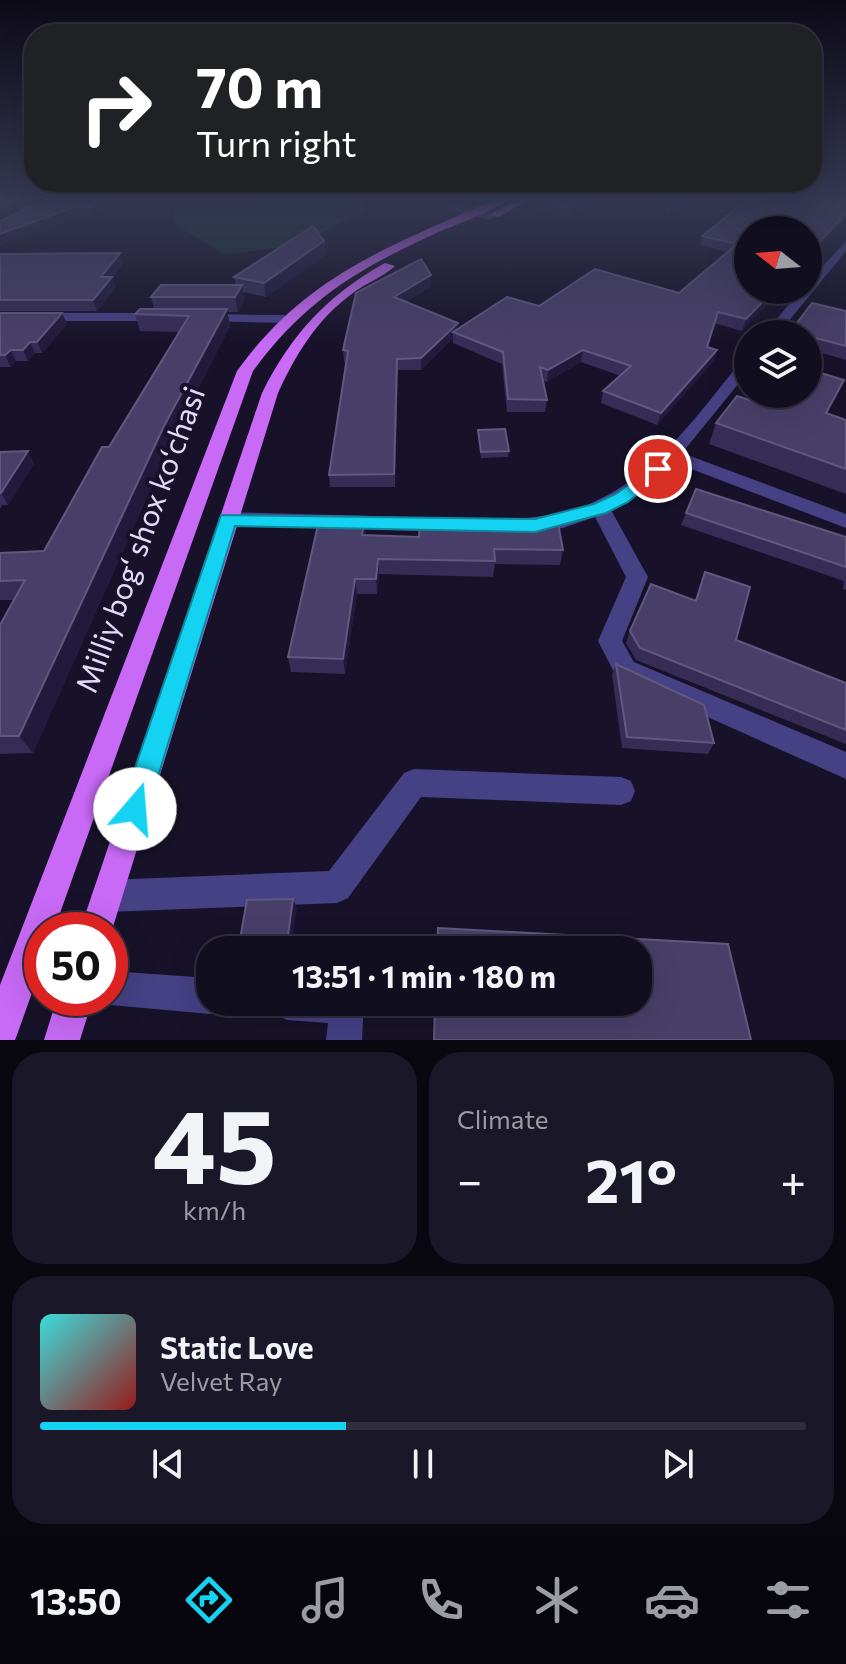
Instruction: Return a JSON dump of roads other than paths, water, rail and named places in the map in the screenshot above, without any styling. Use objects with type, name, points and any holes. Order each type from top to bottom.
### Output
[{"type":"main road","name":"Milliy bog‘ shox ko‘chasi","points":[[0,1032],[190,524],[235,392],[257,353],[284,319],[321,288],[357,267],[403,248]]},
{"type":"main road","name":"Milliy bog‘ shox ko‘chasi","points":[[102,912],[270,393],[290,351],[310,323],[339,296],[422,248]]},
{"type":"main road","points":[[62,1040],[69,1016]]},
{"type":"street","points":[[822,273],[843,248]]},
{"type":"street","points":[[825,269],[846,273]]},
{"type":"street","points":[[783,320],[796,304]]},
{"type":"street","points":[[0,317],[284,319]]},
{"type":"street","points":[[510,526],[557,522],[600,509],[642,484],[734,379]]},
{"type":"street","points":[[670,455],[846,521]]},
{"type":"street","points":[[600,509],[637,577],[610,641],[625,669],[846,766]]},
{"type":"street","points":[[228,519],[463,525]]},
{"type":"street","points":[[107,896],[337,887],[414,783],[621,791]]},
{"type":"street","points":[[128,989],[196,995]]},
{"type":"street","points":[[344,1040],[347,1016]]}]
